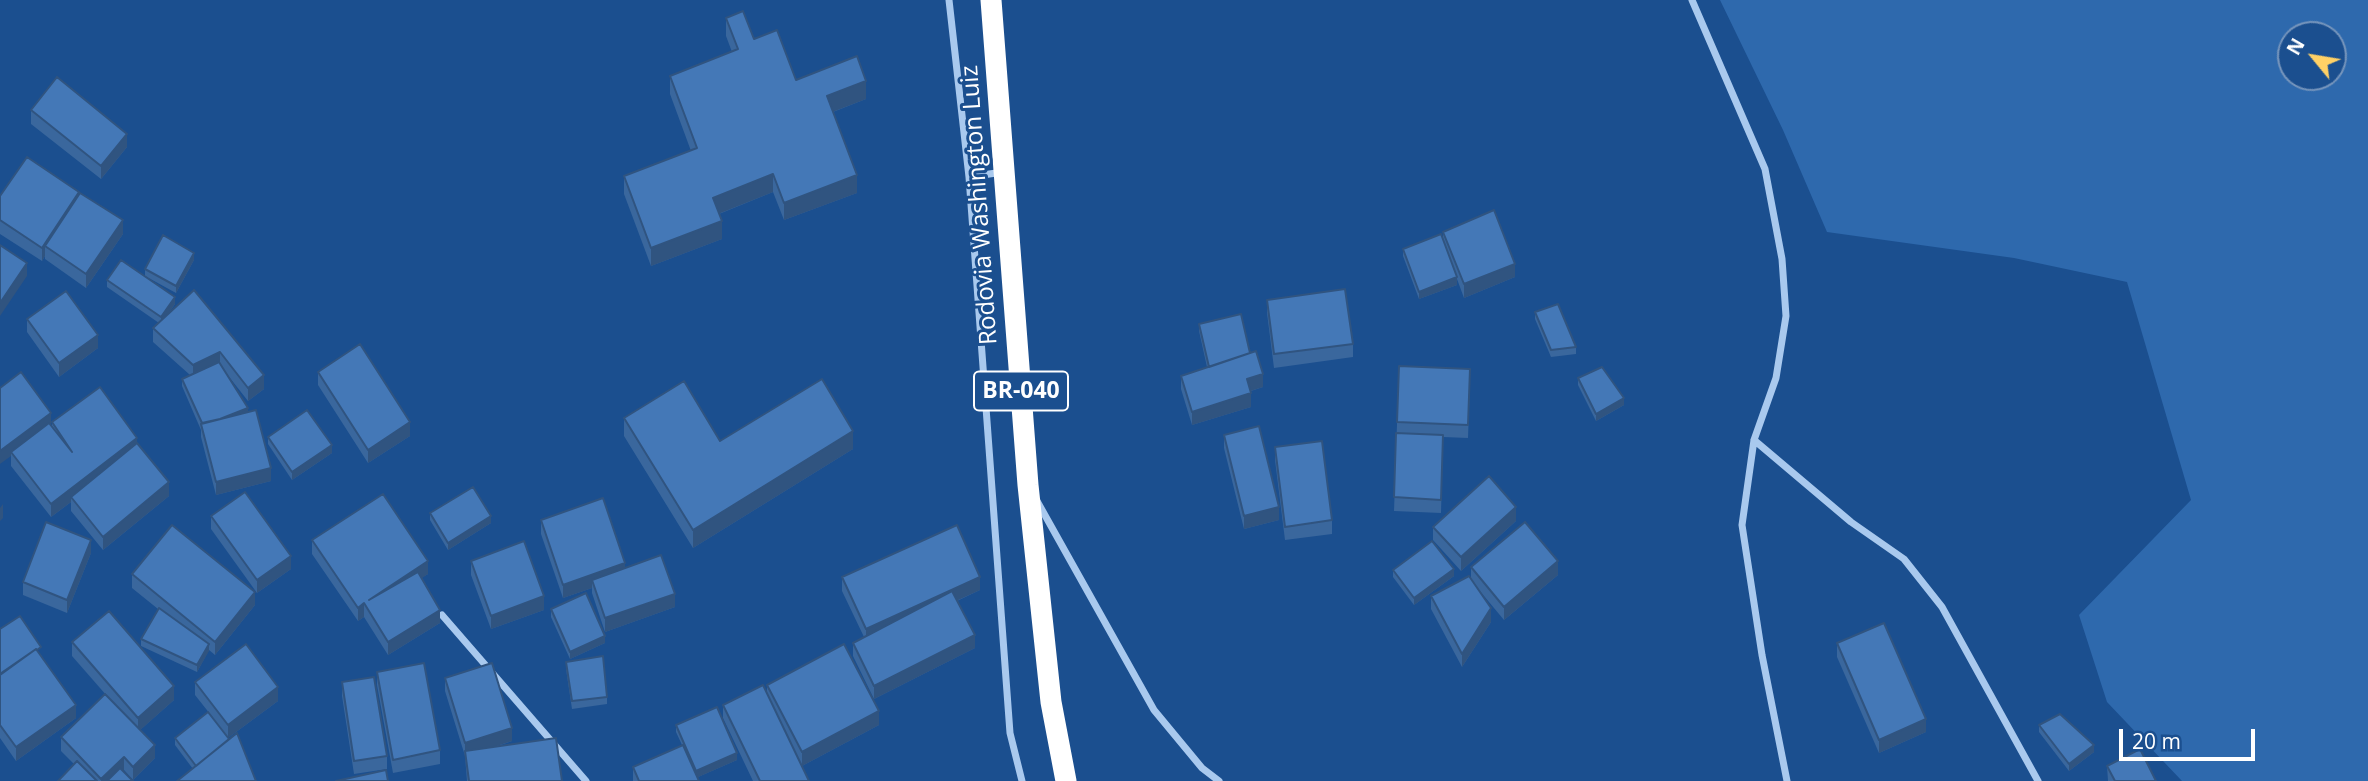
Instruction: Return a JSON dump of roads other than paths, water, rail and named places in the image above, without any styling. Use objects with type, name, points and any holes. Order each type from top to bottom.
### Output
[{"type":"highway","name":"Rodovia Washington Luiz","points":[[991,0],[1028,485],[1051,702],[1066,781]]},
{"type":"street","points":[[949,0],[969,177],[1010,733],[1021,781]]},
{"type":"street","points":[[1692,0],[1765,169],[1782,259],[1786,316],[1776,378],[1754,440],[1742,525],[1759,642],[1787,781]]},
{"type":"street","points":[[969,177],[1004,172]]},
{"type":"street","points":[[1754,440],[1852,522],[1904,559],[1942,607],[2038,781]]},
{"type":"street","points":[[1028,485],[1154,710],[1202,768],[1219,781]]},
{"type":"street","points":[[442,615],[586,781]]}]
